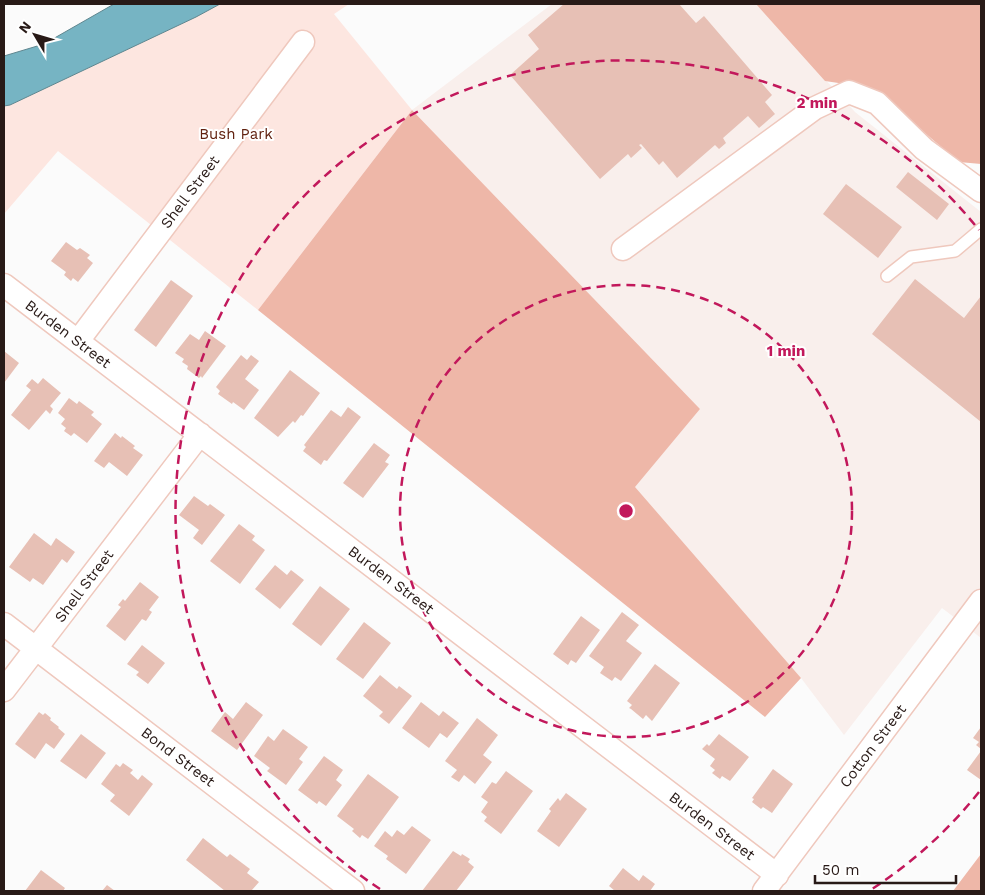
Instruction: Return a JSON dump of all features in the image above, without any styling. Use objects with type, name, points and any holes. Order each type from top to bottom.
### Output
[{"type":"street","name":"Shell Street","points":[[78,341],[303,42]]},
{"type":"street","points":[[623,249],[816,108],[849,92],[877,103],[924,149],[981,190]]},
{"type":"street","name":"Burden Street","points":[[4,285],[200,434],[770,883]]},
{"type":"street","name":"Shell Street","points":[[4,690],[200,434]]},
{"type":"street","name":"Cotton Street","points":[[770,883],[981,601]]},
{"type":"street","name":"Bond Street","points":[[4,624],[353,891]]},
{"type":"lane","points":[[888,276],[911,257],[955,251],[981,229]]},
{"type":"shaded area","points":[[552,4],[756,4],[855,112],[981,212],[981,638],[942,608],[844,735],[801,678],[634,487],[700,409],[412,110]]},
{"type":"shaded area","points":[[756,4],[981,4],[981,164],[959,162],[872,88],[825,81]]},
{"type":"shaded area","points":[[412,110],[700,409],[635,487],[801,678],[765,717],[258,310]]},
{"type":"shaded area","points":[[981,854],[981,891],[953,891]]},
{"type":"green space","name":"Bush Park","points":[[220,4],[349,4],[334,14],[412,110],[258,310],[58,151],[4,214],[4,106],[10,105]]},
{"type":"water","points":[[114,4],[220,4],[10,105],[4,106],[4,56],[44,44]]},
{"type":"building","points":[[564,4],[679,4],[696,23],[704,16],[772,95],[765,102],[775,114],[759,128],[748,116],[723,138],[726,143],[719,149],[715,145],[677,178],[663,161],[659,165],[641,144],[639,145],[642,148],[631,158],[628,154],[600,179],[510,75],[539,49],[528,35]]},
{"type":"building","points":[[908,172],[949,204],[937,220],[896,187]]},
{"type":"building","points":[[846,184],[902,227],[878,258],[823,214]]},
{"type":"building","points":[[66,242],[77,250],[80,248],[90,255],[87,258],[93,263],[78,282],[73,278],[71,281],[64,275],[66,272],[51,261]]},
{"type":"building","points":[[915,279],[964,318],[981,296],[981,422],[872,334]]},
{"type":"building","points":[[171,280],[193,296],[156,347],[134,330]]},
{"type":"building","points":[[205,331],[226,346],[202,378],[201,376],[199,378],[187,369],[188,366],[182,362],[184,359],[175,353],[190,334],[199,340]]},
{"type":"building","points":[[4,351],[19,363],[4,383]]},
{"type":"building","points":[[241,355],[247,360],[251,355],[259,361],[245,379],[259,390],[244,410],[218,394],[220,391],[216,387]]},
{"type":"building","points":[[290,370],[320,393],[303,416],[301,415],[295,423],[293,421],[278,437],[254,418]]},
{"type":"building","points":[[43,378],[61,393],[50,406],[53,409],[50,414],[46,410],[29,430],[11,415],[31,390],[26,386],[32,379],[38,384]]},
{"type":"building","points":[[69,398],[77,404],[79,401],[94,412],[91,415],[102,424],[87,443],[74,433],[71,436],[64,431],[66,428],[61,424],[65,419],[58,413]]},
{"type":"building","points":[[348,407],[361,417],[327,461],[324,460],[321,465],[303,451],[306,447],[304,445],[331,410],[341,417]]},
{"type":"building","points":[[115,433],[135,446],[133,448],[143,455],[127,476],[109,462],[104,468],[94,461]]},
{"type":"building","points":[[374,443],[390,455],[385,462],[389,464],[363,498],[343,483]]},
{"type":"building","points":[[194,496],[208,506],[210,504],[225,515],[202,545],[193,538],[199,530],[179,515]]},
{"type":"building","points":[[239,524],[255,536],[252,540],[265,550],[240,584],[210,561]]},
{"type":"building","points":[[34,533],[51,546],[56,538],[75,552],[67,563],[62,559],[43,585],[33,578],[30,582],[9,567]]},
{"type":"building","points":[[275,565],[287,575],[291,570],[304,580],[280,609],[255,589]]},
{"type":"building","points":[[140,582],[159,597],[149,610],[152,612],[146,621],[142,619],[125,641],[106,626],[121,607],[118,605],[123,599],[125,601]]},
{"type":"building","points":[[320,586],[350,609],[321,646],[292,624]]},
{"type":"building","points":[[622,612],[639,625],[626,641],[642,653],[621,681],[615,677],[612,681],[600,673],[604,667],[589,656]]},
{"type":"building","points":[[581,616],[600,630],[576,663],[571,660],[568,665],[553,654]]},
{"type":"building","points":[[364,622],[391,643],[363,679],[336,659]]},
{"type":"building","points":[[142,645],[165,663],[148,684],[136,675],[139,672],[127,664]]},
{"type":"building","points":[[655,664],[680,683],[652,721],[646,715],[643,719],[629,708],[632,705],[627,701]]},
{"type":"building","points":[[380,675],[397,689],[399,686],[412,696],[389,724],[379,716],[383,712],[363,696]]},
{"type":"building","points":[[246,702],[263,715],[237,750],[211,731],[225,712],[233,719]]},
{"type":"building","points":[[421,702],[439,716],[443,711],[459,723],[447,738],[440,733],[429,748],[402,728]]},
{"type":"building","points":[[39,712],[43,715],[45,713],[51,718],[50,720],[65,734],[54,749],[46,743],[35,759],[15,744]]},
{"type":"building","points":[[477,718],[498,735],[483,755],[492,762],[475,784],[464,775],[459,782],[451,777],[457,770],[445,761]]},
{"type":"building","points":[[981,727],[981,749],[976,745],[979,742],[973,738]]},
{"type":"building","points":[[283,729],[308,747],[299,759],[303,762],[286,785],[267,771],[270,768],[254,756],[268,736],[274,741]]},
{"type":"building","points":[[81,734],[106,753],[86,779],[60,761]]},
{"type":"building","points":[[719,734],[749,757],[730,781],[722,776],[720,779],[712,773],[715,770],[710,766],[715,759],[702,749],[707,744],[709,746]]},
{"type":"building","points":[[981,751],[981,780],[967,770]]},
{"type":"building","points":[[324,756],[343,770],[336,780],[342,785],[326,806],[319,801],[317,804],[298,790]]},
{"type":"building","points":[[123,763],[133,770],[130,773],[138,780],[142,775],[153,784],[129,816],[110,801],[115,795],[101,784],[116,764],[120,767]]},
{"type":"building","points":[[773,769],[793,784],[772,813],[763,807],[761,809],[752,802],[754,799],[752,798]]},
{"type":"building","points":[[506,771],[533,791],[501,834],[484,821],[487,817],[481,812],[488,802],[481,797],[492,782],[496,784]]},
{"type":"building","points":[[368,774],[399,797],[368,839],[362,835],[360,838],[352,831],[354,829],[337,816]]},
{"type":"building","points":[[566,793],[587,809],[559,847],[537,831],[551,811],[549,809],[558,798],[560,801]]},
{"type":"building","points":[[412,826],[431,840],[406,874],[386,859],[388,856],[374,846],[385,831],[392,837],[397,830],[404,835]]},
{"type":"building","points":[[203,838],[227,857],[230,854],[250,869],[247,873],[259,882],[251,891],[225,891],[186,860]]},
{"type":"building","points":[[453,851],[470,859],[468,862],[474,867],[456,891],[422,891]]},
{"type":"building","points":[[623,868],[639,881],[643,875],[655,884],[650,891],[615,891],[609,886]]},
{"type":"building","points":[[41,870],[65,888],[63,891],[25,891]]},
{"type":"building","points":[[107,885],[115,891],[102,891]]}]
